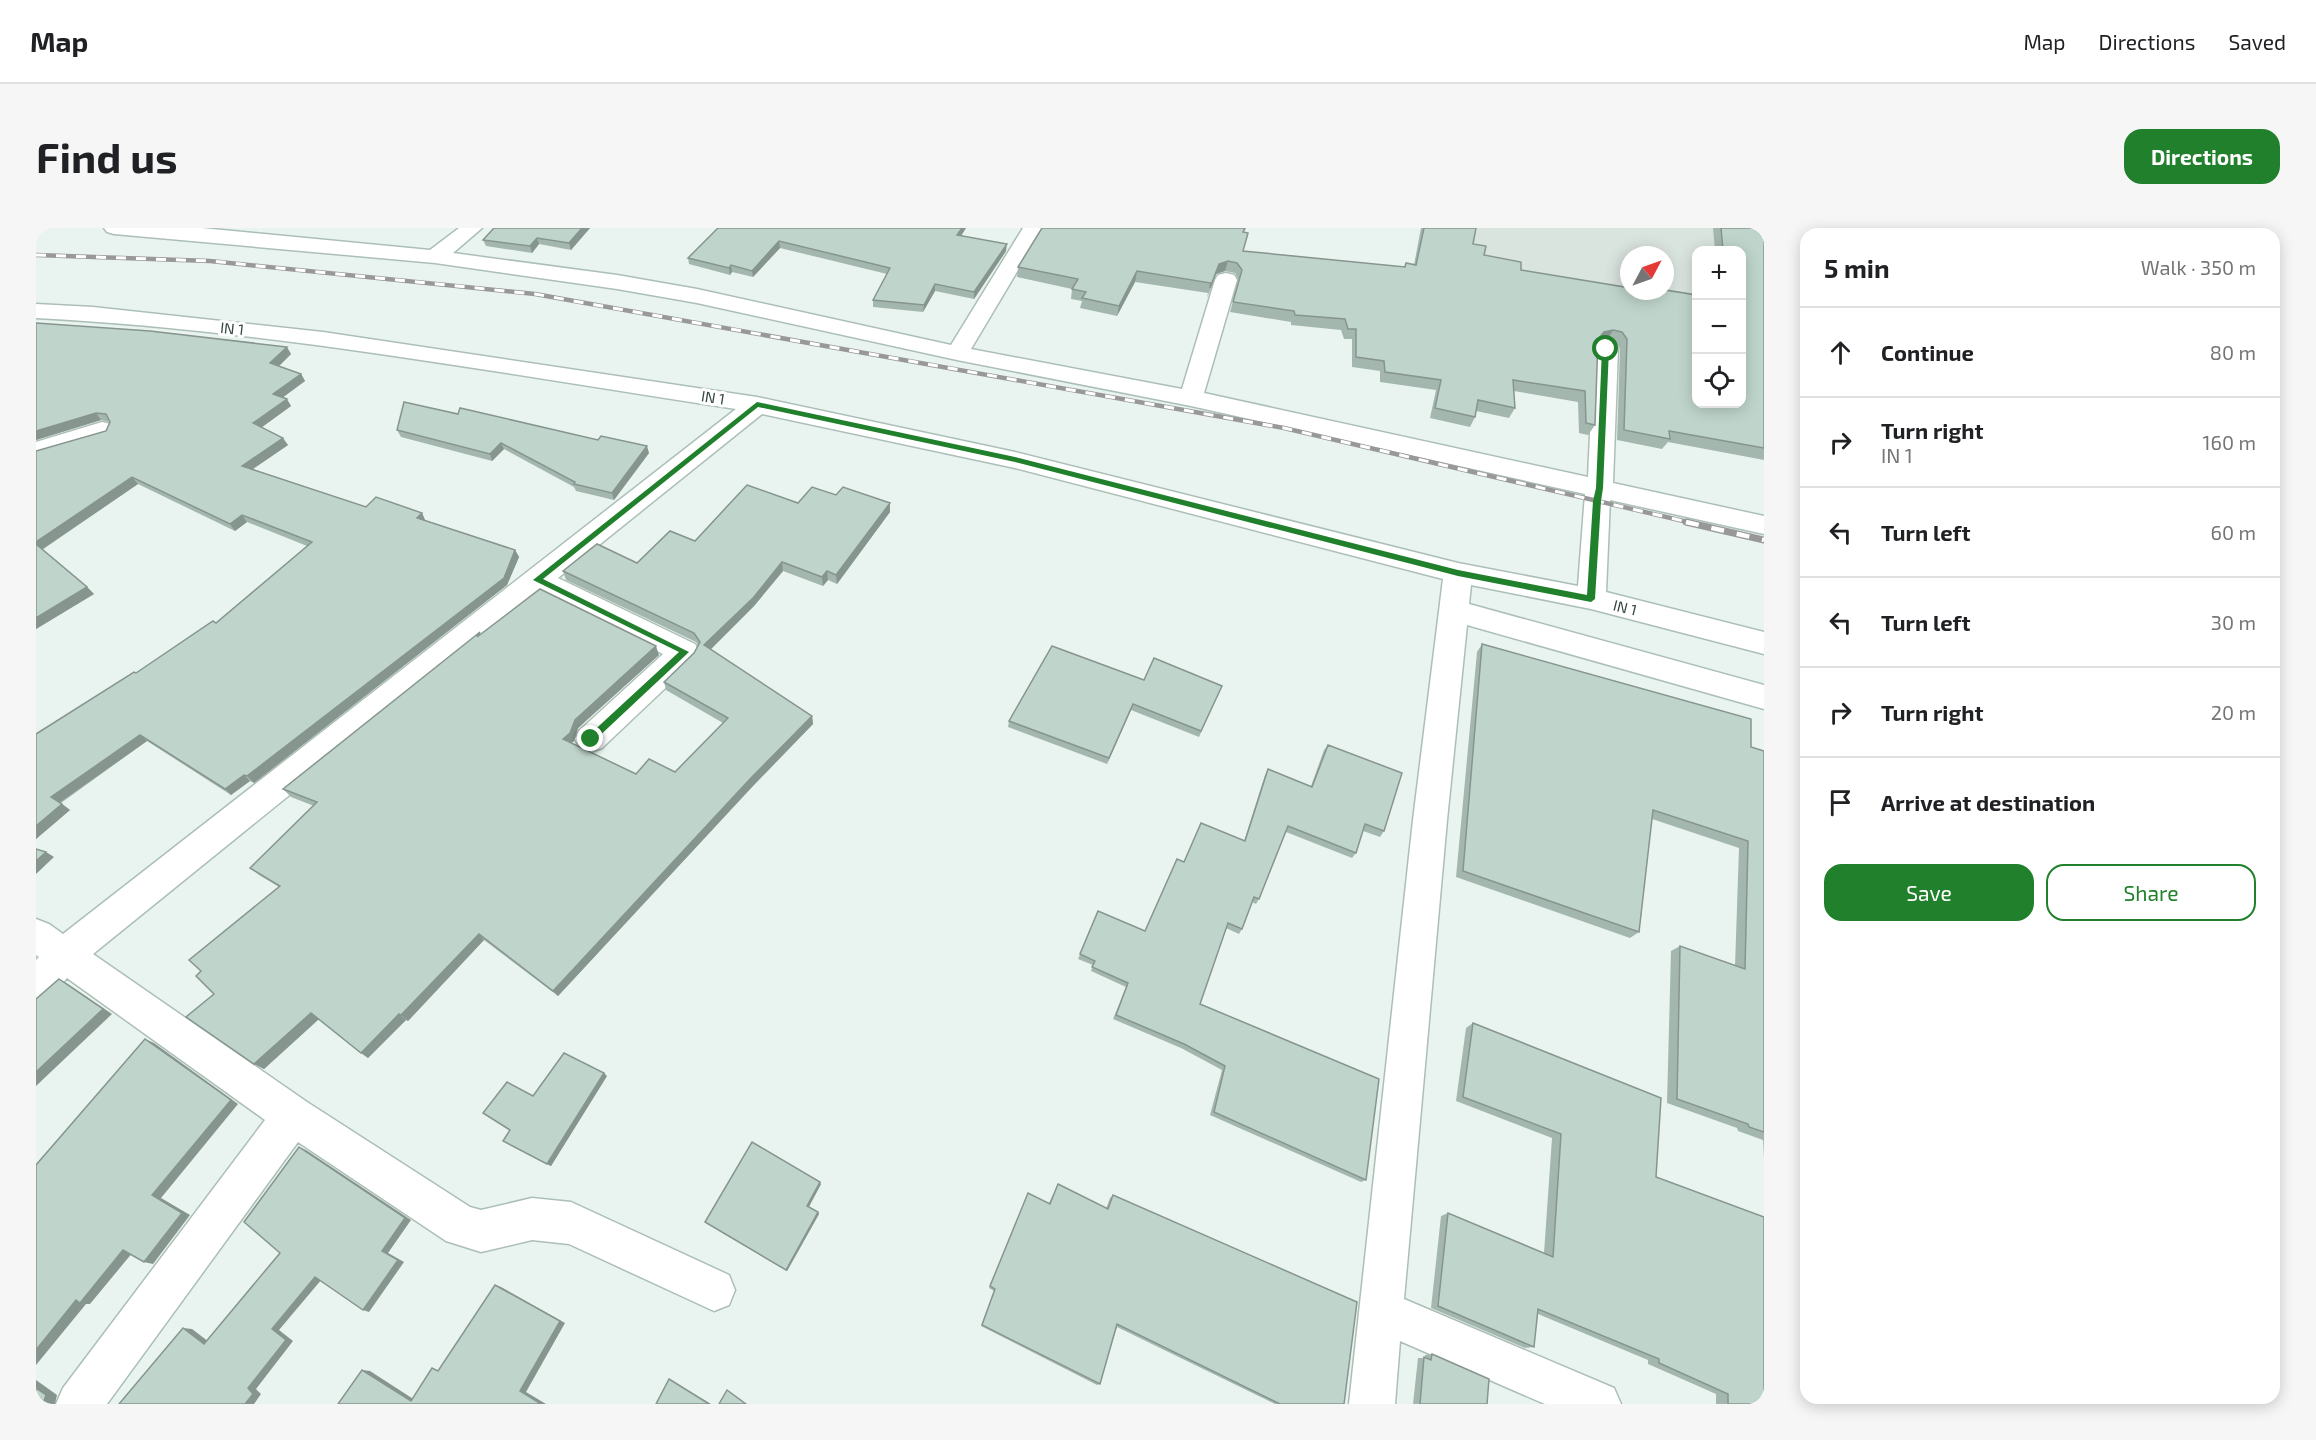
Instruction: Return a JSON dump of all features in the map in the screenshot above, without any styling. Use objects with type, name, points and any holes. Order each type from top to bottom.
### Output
[{"type":"street","points":[[114,228],[268,240],[435,257],[617,282],[685,294],[957,353],[1191,398],[1764,525]]},
{"type":"street","points":[[435,257],[472,228]]},
{"type":"street","points":[[957,353],[1033,228]]},
{"type":"street","points":[[1191,398],[1226,280]]},
{"type":"street","name":"IN 1","points":[[36,311],[93,314],[323,339],[757,405],[1015,460],[1458,573],[1591,599],[1764,643]]},
{"type":"street","points":[[1591,599],[1597,501],[1600,488],[1606,349]]},
{"type":"street","points":[[36,987],[50,945],[537,580],[757,405]]},
{"type":"street","points":[[36,450],[102,430]]},
{"type":"street","points":[[1372,1404],[1430,820],[1458,573]]},
{"type":"street","points":[[537,580],[685,652],[591,739]]},
{"type":"street","points":[[1454,611],[1764,697]]},
{"type":"street","points":[[50,945],[293,1116],[461,1226],[481,1231],[532,1219],[571,1223],[714,1290]]},
{"type":"street","points":[[79,1404],[293,1116]]},
{"type":"street","points":[[1381,1311],[1598,1404]]},
{"type":"shaded area","points":[[1473,228],[1764,228],[1746,246],[1692,246],[1692,303],[1674,300],[1674,246],[1620,246],[1620,290],[1468,262]]},
{"type":"building","points":[[494,228],[582,228],[569,243],[537,238],[530,246],[483,240]]},
{"type":"building","points":[[718,228],[962,228],[957,235],[1007,244],[974,292],[935,284],[924,305],[873,300],[890,268],[779,241],[752,271],[688,258]]},
{"type":"building","points":[[1042,228],[1245,228],[1243,232],[1248,233],[1243,251],[1405,267],[1406,263],[1416,265],[1424,228],[1476,228],[1473,244],[1486,246],[1484,255],[1521,262],[1521,270],[1620,286],[1620,300],[1674,300],[1674,291],[1692,294],[1692,408],[1746,408],[1746,246],[1723,246],[1721,228],[1764,228],[1764,448],[1669,431],[1670,439],[1624,430],[1627,339],[1622,332],[1613,330],[1604,332],[1598,339],[1595,425],[1586,423],[1585,391],[1513,380],[1515,408],[1478,400],[1475,417],[1435,408],[1441,380],[1385,372],[1384,361],[1356,357],[1356,329],[1348,329],[1345,319],[1295,315],[1294,311],[1233,302],[1242,270],[1237,263],[1228,261],[1219,264],[1210,288],[1211,283],[1137,271],[1119,306],[1082,298],[1086,292],[1072,289],[1078,279],[1018,267]]},
{"type":"building","points":[[36,323],[150,331],[287,347],[270,363],[301,374],[273,394],[287,399],[253,423],[283,438],[242,466],[366,507],[376,497],[422,513],[417,518],[515,550],[504,578],[247,776],[244,775],[225,789],[140,735],[51,797],[62,804],[36,826],[36,734],[134,672],[136,673],[213,621],[216,623],[312,542],[242,515],[230,524],[132,477],[36,542],[36,451],[106,431],[110,422],[106,414],[96,413],[36,431]]},
{"type":"building","points":[[404,402],[458,414],[460,408],[598,440],[601,436],[647,446],[612,493],[574,484],[575,482],[501,443],[490,454],[397,430]]},
{"type":"building","points":[[747,485],[798,503],[812,487],[836,495],[843,487],[890,503],[836,575],[827,571],[822,577],[782,562],[753,598],[704,645],[812,716],[750,779],[553,991],[479,934],[361,1053],[311,1013],[254,1064],[186,1017],[214,994],[196,976],[201,971],[189,960],[280,886],[250,868],[317,802],[283,789],[480,632],[477,637],[540,589],[656,646],[575,720],[570,733],[563,739],[636,774],[649,759],[675,772],[728,718],[664,682],[694,653],[700,642],[694,633],[563,571],[597,544],[637,563],[670,531],[695,541]]},
{"type":"building","points":[[36,544],[87,587],[36,618]]},
{"type":"building","points":[[1482,644],[1751,719],[1751,747],[1764,751],[1764,1132],[1749,1127],[1748,1124],[1677,1099],[1680,946],[1745,969],[1748,841],[1653,810],[1639,932],[1463,871]]},
{"type":"building","points":[[1052,646],[1144,680],[1154,658],[1222,686],[1201,731],[1133,704],[1109,758],[1009,721]]},
{"type":"building","points":[[1328,745],[1402,773],[1384,831],[1365,824],[1356,853],[1288,826],[1259,899],[1254,897],[1242,929],[1228,923],[1200,1004],[1379,1079],[1366,1180],[1214,1112],[1225,1066],[1184,1044],[1116,1015],[1128,983],[1092,967],[1095,961],[1080,954],[1098,911],[1145,931],[1177,859],[1184,862],[1201,823],[1245,841],[1268,769],[1312,787]]},
{"type":"building","points":[[36,849],[46,852],[36,861]]},
{"type":"building","points":[[59,979],[103,1009],[36,1072],[36,999]]},
{"type":"building","points":[[1473,1023],[1661,1098],[1656,1177],[1764,1217],[1764,1404],[1728,1404],[1728,1394],[1659,1363],[1659,1359],[1538,1309],[1534,1347],[1438,1306],[1448,1213],[1553,1257],[1561,1134],[1463,1097]]},
{"type":"building","points":[[145,1039],[231,1100],[152,1195],[182,1213],[144,1262],[123,1250],[80,1303],[76,1300],[36,1350],[36,1165]]},
{"type":"building","points":[[564,1053],[604,1073],[547,1164],[503,1141],[510,1130],[483,1113],[507,1082],[533,1096]]},
{"type":"building","points":[[752,1142],[820,1182],[807,1206],[818,1212],[786,1270],[705,1222]]},
{"type":"building","points":[[299,1147],[405,1218],[382,1251],[398,1260],[363,1310],[315,1277],[272,1329],[286,1340],[248,1388],[253,1394],[245,1404],[119,1404],[183,1328],[204,1344],[280,1253],[244,1222]]},
{"type":"building","points":[[1058,1184],[1108,1209],[1113,1195],[1357,1302],[1344,1404],[1280,1404],[1117,1324],[1100,1384],[982,1325],[995,1289],[990,1286],[1028,1193],[1050,1204]]},
{"type":"building","points":[[495,1285],[560,1321],[520,1391],[541,1404],[338,1404],[362,1370],[411,1401],[432,1368],[438,1371]]},
{"type":"building","points":[[1432,1354],[1489,1379],[1487,1404],[1420,1404],[1424,1357],[1431,1360]]},
{"type":"building","points":[[669,1379],[709,1404],[656,1404]]},
{"type":"building","points":[[36,1388],[46,1395],[43,1404],[36,1404]]},
{"type":"building","points":[[727,1390],[746,1404],[719,1404]]},
{"type":"railway","points":[[36,255],[210,261],[535,294],[1284,428],[1692,523]]},
{"type":"railway","points":[[1686,522],[1764,540]]},
{"type":"route","points":[[591,739],[685,652],[537,580],[757,405],[1015,460],[1458,573],[1591,599],[1597,501],[1600,488],[1606,349]]}]
